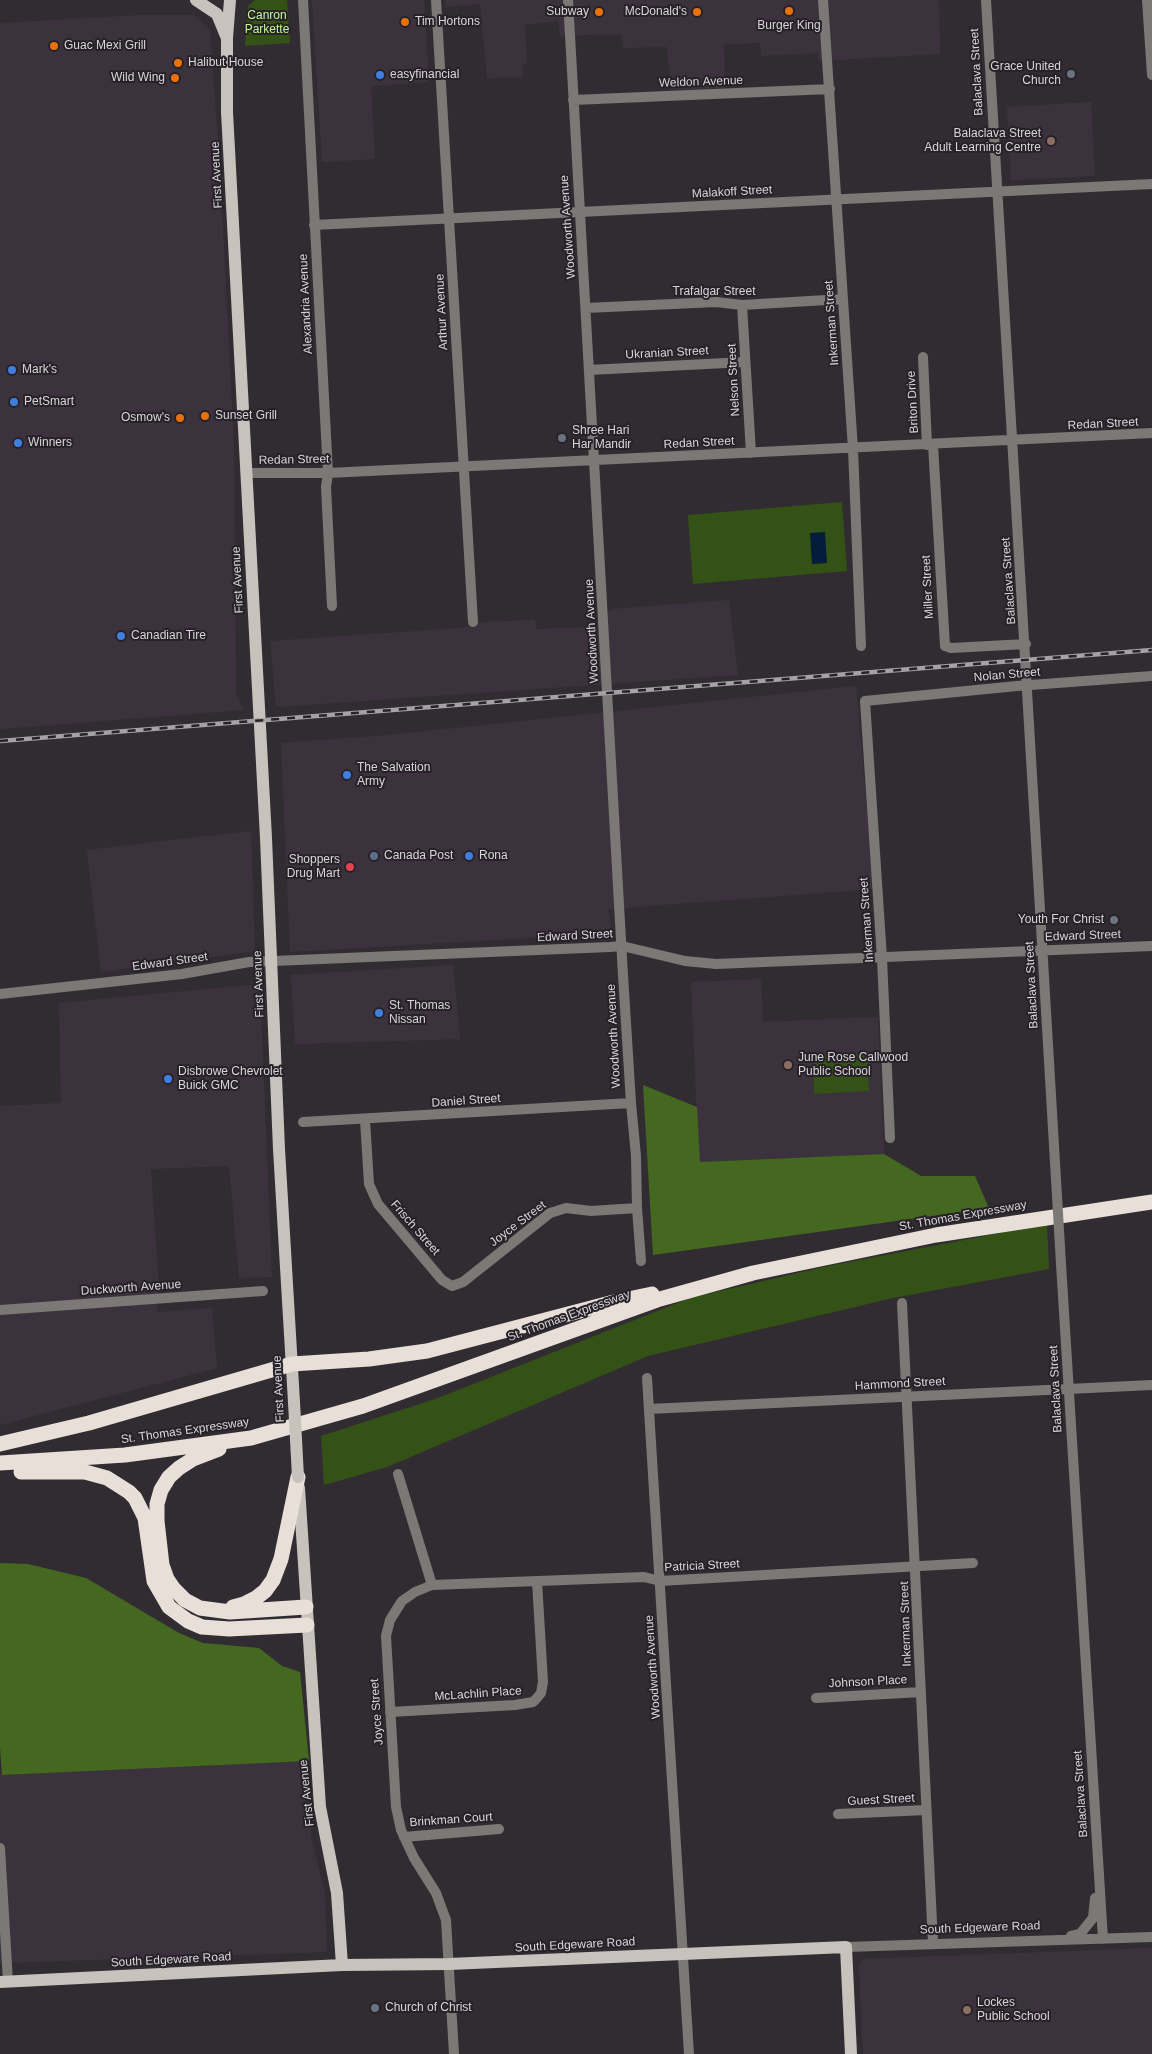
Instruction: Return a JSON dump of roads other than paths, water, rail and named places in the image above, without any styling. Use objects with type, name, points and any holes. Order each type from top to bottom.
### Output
[{"type":"highway","name":"St. Thomas Expressway","points":[[0,1463],[125,1455],[252,1438],[363,1406],[660,1299],[753,1273],[985,1226],[1152,1202]]},
{"type":"highway","points":[[0,1444],[89,1423],[292,1364],[369,1359],[427,1351],[614,1302],[753,1273]]},
{"type":"highway","points":[[252,1438],[208,1453],[179,1468],[169,1477],[161,1490],[157,1504],[159,1548],[162,1565],[167,1579],[173,1588],[185,1600],[200,1608],[230,1612],[306,1607]]},
{"type":"highway","points":[[0,1472],[85,1472],[107,1478],[129,1492],[135,1498],[145,1518],[154,1581],[169,1607],[188,1621],[202,1627],[229,1629],[307,1625]]},
{"type":"highway","points":[[208,1609],[223,1609],[244,1604],[265,1591],[273,1580],[281,1559],[298,1477]]},
{"type":"main road","points":[[196,0],[216,14],[227,38]]},
{"type":"main road","name":"First Avenue","points":[[230,0],[227,38],[227,112],[272,962],[279,1150],[307,1625],[320,1807],[338,1899],[342,1965]]},
{"type":"main road","points":[[846,1947],[851,2054]]},
{"type":"main road","name":"South Edgeware Road","points":[[4,1982],[342,1965],[449,1964],[846,1947]]},
{"type":"street","name":"Alexandria Avenue","points":[[303,0],[328,473],[326,487],[332,606]]},
{"type":"street","name":"Arthur Avenue","points":[[436,0],[473,622]]},
{"type":"street","name":"Woodworth Avenue","points":[[568,0],[630,1103],[636,1156],[636,1208],[641,1261]]},
{"type":"street","name":"Inkerman Street","points":[[823,0],[838,200],[853,449],[861,646]]},
{"type":"street","name":"Balaclava Street","points":[[986,0],[996,192],[1026,644],[1068,1389],[1103,1938]]},
{"type":"street","points":[[1148,0],[1152,75]]},
{"type":"street","name":"Weldon Avenue","points":[[573,100],[830,89]]},
{"type":"street","name":"Malakoff Street","points":[[314,225],[1152,184]]},
{"type":"street","name":"Trafalgar Street","points":[[586,308],[716,302],[742,305],[843,299]]},
{"type":"street","name":"Nelson Street","points":[[742,305],[751,453]]},
{"type":"street","name":"Briton Drive","points":[[923,357],[930,445]]},
{"type":"street","name":"Ukranian Street","points":[[589,370],[745,362]]},
{"type":"street","name":"Redan Street","points":[[246,473],[328,473],[1152,433]]},
{"type":"street","name":"Miller Street","points":[[930,445],[945,646],[951,648],[1026,644]]},
{"type":"street","name":"Nolan Street","points":[[865,700],[1152,676]]},
{"type":"street","name":"Inkerman Street","points":[[865,700],[882,958],[890,1138]]},
{"type":"street","name":"Edward Street","points":[[0,994],[182,974],[249,962],[622,946],[685,960],[716,964],[1152,946]]},
{"type":"street","name":"Daniel Street","points":[[303,1122],[365,1120],[630,1103]]},
{"type":"street","name":"Frisch Street","points":[[365,1120],[369,1184],[378,1204],[442,1280],[452,1286]]},
{"type":"street","name":"Joyce Street","points":[[452,1286],[463,1282],[550,1213],[566,1208],[592,1211],[636,1208]]},
{"type":"street","name":"Duckworth Avenue","points":[[0,1310],[263,1290]]},
{"type":"street","name":"Inkerman Street","points":[[902,1303],[933,1943]]},
{"type":"street","name":"Woodworth Avenue","points":[[647,1378],[689,2054]]},
{"type":"street","name":"Hammond Street","points":[[650,1409],[1152,1384]]},
{"type":"street","points":[[398,1474],[432,1585]]},
{"type":"street","name":"Patricia Street","points":[[432,1585],[644,1577],[660,1581],[972,1563]]},
{"type":"street","name":"McLachlin Place","points":[[390,1712],[515,1705],[533,1702],[541,1693],[543,1682],[537,1581]]},
{"type":"street","name":"Joyce Street","points":[[432,1585],[415,1592],[402,1601],[395,1611],[387,1628],[386,1656],[398,1823],[414,1858],[436,1892],[446,1920],[454,2054]]},
{"type":"street","name":"Johnson Place","points":[[816,1698],[921,1692]]},
{"type":"street","name":"Guest Street","points":[[838,1814],[926,1810]]},
{"type":"street","name":"Brinkman Court","points":[[404,1836],[500,1829]]},
{"type":"street","points":[[0,1848],[4,1982]]},
{"type":"street","points":[[1047,1940],[1080,1934],[1093,1918],[1098,1859]]},
{"type":"street","name":"South Edgeware Road","points":[[846,1947],[1152,1937]]},
{"type":"water","points":[[825,532],[827,563],[812,564],[810,533]]},
{"type":"railway","points":[[0,741],[1152,650]]},
{"type":"place","name":"Burger King","points":[[789,11]]},
{"type":"place","name":"Subway","points":[[599,12]]},
{"type":"place","name":"McDonald's","points":[[697,12]]},
{"type":"place","name":"Tim Hortons","points":[[405,22]]},
{"type":"place","name":"Guac Mexi Grill","points":[[54,46]]},
{"type":"place","name":"Halibut House","points":[[178,63]]},
{"type":"place","name":"Grace United Church","points":[[1071,74]]},
{"type":"place","name":"easyfinancial","points":[[380,75]]},
{"type":"place","name":"Wild Wing","points":[[175,78]]},
{"type":"place","name":"Balaclava Street Adult Learning Centre","points":[[1051,141]]},
{"type":"place","name":"Mark's","points":[[12,370]]},
{"type":"place","name":"PetSmart","points":[[14,402]]},
{"type":"place","name":"Sunset Grill","points":[[205,416]]},
{"type":"place","name":"Osmow's","points":[[180,418]]},
{"type":"place","name":"Shree Hari Har Mandir","points":[[562,438]]},
{"type":"place","name":"Winners","points":[[18,443]]},
{"type":"place","name":"Canadian Tire","points":[[121,636]]},
{"type":"place","name":"The Salvation Army","points":[[347,775]]},
{"type":"place","name":"Canada Post","points":[[374,856]]},
{"type":"place","name":"Rona","points":[[469,856]]},
{"type":"place","name":"Shoppers Drug Mart","points":[[350,867]]},
{"type":"place","name":"Youth For Christ","points":[[1114,920]]},
{"type":"place","name":"St. Thomas Nissan","points":[[379,1013]]},
{"type":"place","name":"June Rose Callwood Public School","points":[[788,1065]]},
{"type":"place","name":"Disbrowe Chevrolet Buick GMC","points":[[168,1079]]},
{"type":"place","name":"Church of Christ","points":[[375,2008]]},
{"type":"place","name":"Lockes Public School","points":[[967,2010]]},
{"type":"park label","name":"Canron Parkette","points":[[267,23]]}]
